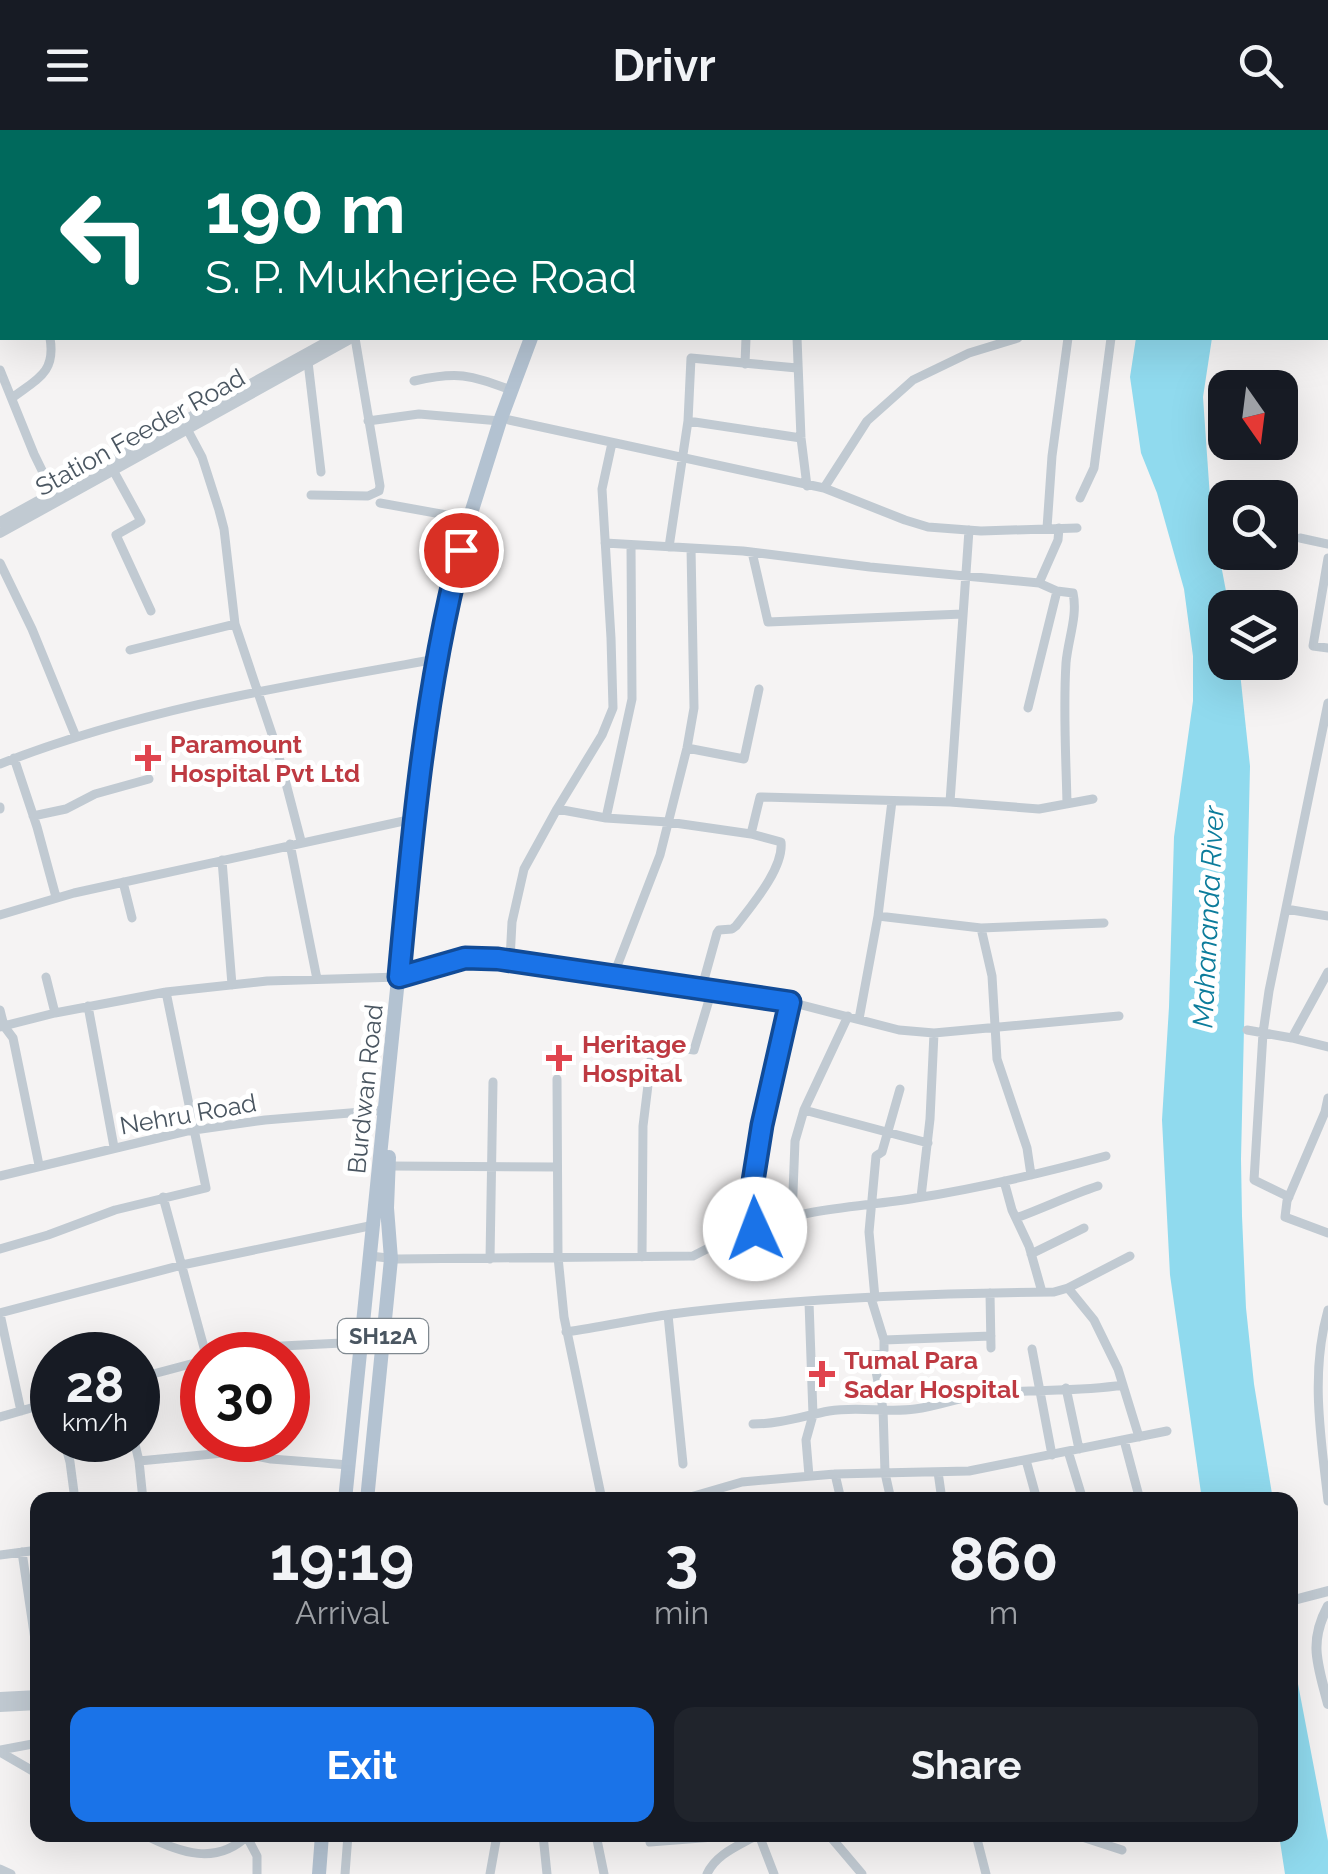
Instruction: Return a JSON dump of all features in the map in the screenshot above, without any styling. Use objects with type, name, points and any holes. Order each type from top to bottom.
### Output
[{"type":"main road","name":"Burdwan Road","points":[[419,817],[460,584],[511,390],[530,340]]},
{"type":"main road","name":"Burdwan Road","points":[[346,1492],[370,1256],[390,1110],[427,716],[469,520],[504,420],[539,340]]},
{"type":"main road","name":"Burdwan Road","points":[[368,1492],[391,1259],[387,1208],[390,1110]]},
{"type":"main road","points":[[319,1874],[321,1842]]},
{"type":"street","points":[[12,398],[47,371],[52,360],[50,340]]},
{"type":"street","name":"Station Feeder Road","points":[[0,522],[350,340]]},
{"type":"street","points":[[311,495],[368,496],[379,490],[354,340]]},
{"type":"street","points":[[745,364],[746,340]]},
{"type":"street","points":[[796,340],[807,486]]},
{"type":"street","points":[[824,488],[867,421],[912,380],[969,353],[1011,340]]},
{"type":"street","points":[[1047,528],[1068,340]]},
{"type":"street","points":[[1080,498],[1094,468],[1111,340]]},
{"type":"street","name":"Station Feeder Road","points":[[0,533],[113,470],[317,342]]},
{"type":"street","points":[[669,547],[688,420],[691,358],[797,368]]},
{"type":"street","points":[[308,362],[321,472]]},
{"type":"street","points":[[0,373],[53,493]]},
{"type":"street","points":[[414,381],[459,374],[511,390]]},
{"type":"street","points":[[368,421],[419,414],[504,420],[824,488],[928,527],[1077,528]]},
{"type":"street","points":[[688,420],[802,438]]},
{"type":"street","points":[[185,424],[202,458],[224,529],[235,624],[277,749],[301,842]]},
{"type":"street","points":[[510,960],[512,922],[524,869],[602,734],[612,708],[602,489],[612,443]]},
{"type":"street","points":[[113,470],[140,522],[116,535],[152,611]]},
{"type":"street","points":[[380,504],[469,520]]},
{"type":"street","points":[[1040,583],[1059,528]]},
{"type":"street","points":[[950,802],[969,530]]},
{"type":"street","points":[[1300,538],[1328,544]]},
{"type":"street","points":[[605,544],[752,552],[1040,583],[1056,592],[1073,593],[1074,621],[1066,656],[1064,714],[1067,804]]},
{"type":"street","points":[[606,818],[632,698],[631,545]]},
{"type":"street","points":[[614,974],[660,855],[687,748],[694,708],[691,548]]},
{"type":"street","points":[[752,552],[768,622],[963,614]]},
{"type":"street","points":[[0,563],[76,737]]},
{"type":"street","points":[[1328,563],[1313,646],[1328,648]]},
{"type":"street","points":[[1028,708],[1056,592]]},
{"type":"street","points":[[130,650],[235,624]]},
{"type":"street","points":[[0,764],[76,737],[256,691],[437,658]]},
{"type":"street","points":[[687,748],[744,759],[759,688]]},
{"type":"street","points":[[1288,1198],[1254,1180],[1263,1033],[1328,703]]},
{"type":"street","points":[[14,758],[56,897]]},
{"type":"street","points":[[33,816],[66,809],[95,794],[149,779]]},
{"type":"street","points":[[751,834],[760,797],[950,802],[1040,809],[1093,799]]},
{"type":"street","points":[[792,1218],[795,1141],[804,1110],[854,1018],[878,916],[892,800]]},
{"type":"street","points":[[557,809],[751,834],[781,842],[782,853],[772,874],[736,926],[717,933],[694,1050],[654,1044],[643,1126],[642,1257]]},
{"type":"street","points":[[0,915],[56,897],[419,817]]},
{"type":"street","points":[[290,844],[317,979]]},
{"type":"street","points":[[222,860],[232,985]]},
{"type":"street","points":[[124,882],[132,918]]},
{"type":"street","points":[[1286,909],[1328,916]]},
{"type":"street","points":[[878,916],[981,928],[1104,923]]},
{"type":"street","points":[[981,928],[992,976],[997,1059],[1031,1175]]},
{"type":"street","points":[[2,1027],[166,992],[403,976],[465,958],[510,960],[707,988],[790,1002],[900,1030],[934,1033],[1119,1016]]},
{"type":"street","points":[[1292,1038],[1328,972]]},
{"type":"street","points":[[46,977],[55,1013]]},
{"type":"street","points":[[0,1249],[115,1210],[206,1188],[166,992]]},
{"type":"street","points":[[755,1229],[750,1200],[762,1125],[790,1002]]},
{"type":"street","points":[[88,1006],[114,1147]]},
{"type":"street","points":[[0,1010],[2,1027],[13,1038],[39,1165]]},
{"type":"street","points":[[1248,1030],[1328,1047]]},
{"type":"street","points":[[921,1197],[934,1033]]},
{"type":"street","points":[[557,1079],[558,1257],[566,1332],[600,1492]]},
{"type":"street","points":[[490,1259],[493,1082]]},
{"type":"street","points":[[889,1492],[874,1355],[884,1354],[884,1340],[873,1298],[869,1232],[876,1156],[882,1152],[900,1089]]},
{"type":"street","points":[[1328,1098],[1288,1198],[1285,1217],[1328,1233]]},
{"type":"street","name":"Nehru Road","points":[[0,1176],[114,1147],[194,1132],[265,1120],[390,1110]]},
{"type":"street","points":[[804,1110],[928,1143]]},
{"type":"street","points":[[370,1256],[693,1256],[720,1242],[808,1213],[1004,1182],[1106,1156]]},
{"type":"street","points":[[389,1166],[557,1168]]},
{"type":"street","points":[[1004,1182],[1042,1292]]},
{"type":"street","points":[[1016,1218],[1098,1186]]},
{"type":"street","points":[[163,1198],[198,1332]]},
{"type":"street","points":[[21,1412],[0,1314],[182,1264],[374,1225]]},
{"type":"street","points":[[1031,1254],[1084,1228]]},
{"type":"street","points":[[566,1332],[668,1314],[748,1306],[1042,1292],[1068,1288],[1130,1256]]},
{"type":"street","points":[[1068,1288],[1094,1320],[1118,1369],[1139,1437]]},
{"type":"street","points":[[990,1293],[991,1348]]},
{"type":"street","points":[[809,1302],[813,1415],[806,1440],[809,1476]]},
{"type":"street","points":[[1328,1310],[1316,1403],[1328,1501]]},
{"type":"street","points":[[668,1314],[683,1464]]},
{"type":"street","points":[[884,1340],[991,1336]]},
{"type":"street","points":[[310,1345],[362,1342]]},
{"type":"street","points":[[1032,1349],[1052,1455]]},
{"type":"street","points":[[753,1424],[772,1424],[834,1410],[914,1410],[962,1396],[994,1392],[1094,1390],[1123,1385]]},
{"type":"street","points":[[1066,1388],[1081,1492]]},
{"type":"street","points":[[0,1417],[30,1409]]},
{"type":"street","points":[[723,1492],[742,1482],[809,1476],[969,1471],[1167,1432]]},
{"type":"street","points":[[1124,1440],[1138,1492]]},
{"type":"street","points":[[160,1459],[234,1452],[350,1465]]},
{"type":"street","points":[[1026,1460],[1034,1492]]},
{"type":"street","points":[[70,1462],[74,1492]]},
{"type":"street","points":[[139,1462],[141,1492]]},
{"type":"street","points":[[938,1472],[941,1492]]},
{"type":"street","points":[[836,1474],[839,1492]]},
{"type":"street","points":[[0,1555],[30,1551]]},
{"type":"street","points":[[22,1552],[30,1606]]},
{"type":"street","points":[[1298,1599],[1328,1592]]},
{"type":"street","points":[[1328,1606],[1316,1633],[1315,1654],[1328,1704]]},
{"type":"street","points":[[0,1697],[30,1695]]},
{"type":"street","points":[[0,1708],[30,1706]]},
{"type":"street","points":[[0,1751],[30,1745]]},
{"type":"street","points":[[0,1751],[30,1769]]},
{"type":"street","points":[[163,1842],[209,1855],[240,1842]]},
{"type":"street","points":[[250,1842],[257,1874]]},
{"type":"street","points":[[345,1874],[348,1842]]},
{"type":"street","points":[[490,1874],[496,1842]]},
{"type":"street","points":[[545,1842],[547,1874]]},
{"type":"street","points":[[597,1842],[604,1874]]},
{"type":"street","points":[[707,1874],[719,1857],[746,1842]]},
{"type":"street","points":[[761,1842],[774,1874]]},
{"type":"street","points":[[835,1842],[862,1874]]},
{"type":"street","points":[[978,1842],[986,1874]]},
{"type":"street","points":[[1097,1842],[1122,1850]]},
{"type":"street","points":[[0,1869],[10,1874]]},
{"type":"water","name":"Mahananda River","points":[[1136,340],[1212,340],[1203,397],[1209,480],[1208,570],[1222,570],[1226,590],[1208,590],[1208,680],[1241,680],[1250,766],[1242,1216],[1254,1384],[1272,1492],[1201,1492],[1170,1275],[1162,1120],[1174,837],[1193,701],[1193,656],[1184,589],[1157,493],[1141,453],[1130,377]]},
{"type":"water","points":[[1298,1684],[1328,1841],[1328,1874],[1285,1874],[1280,1842],[1298,1842]]},
{"type":"place","name":"Paramount Hospital Pvt Ltd","points":[[148,758]]},
{"type":"place","name":"Heritage Hospital","points":[[559,1058]]},
{"type":"place","name":"Tumal Para Sadar Hospital","points":[[822,1374]]},
{"type":"route","points":[[461,550],[427,716],[399,977],[465,958],[498,959],[790,1002],[762,1125],[750,1200],[755,1229]]}]
